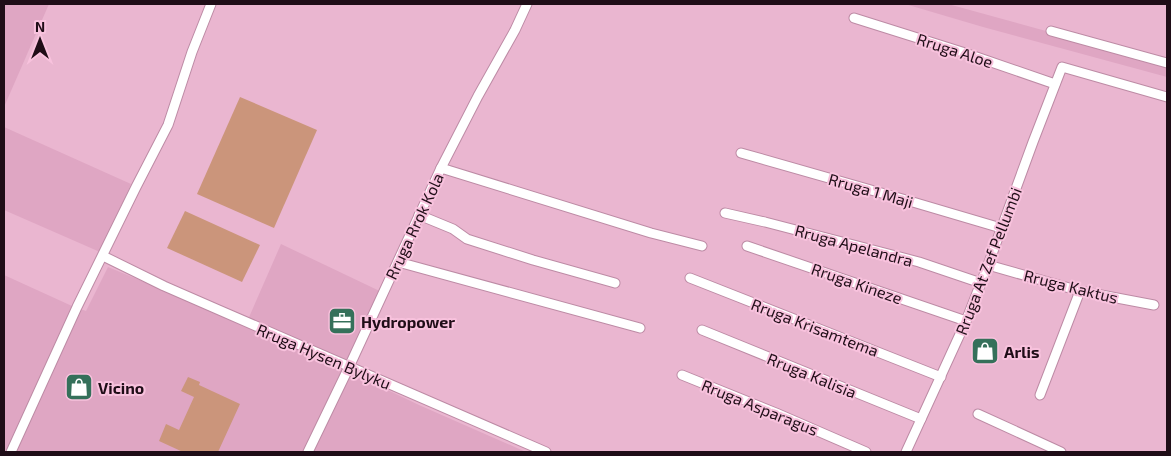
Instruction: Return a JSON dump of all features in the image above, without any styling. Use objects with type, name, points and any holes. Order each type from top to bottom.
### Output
[{"type":"street","points":[[11,452],[73,316],[168,125],[192,52],[211,4]]},
{"type":"street","name":"Rruga Rrok Kola","points":[[308,452],[441,168],[527,4]]},
{"type":"street","name":"Rruga Aloe","points":[[854,18],[1055,84]]},
{"type":"street","points":[[1051,31],[1167,63]]},
{"type":"street","name":"Rruga At Zef Pellumbi","points":[[906,452],[966,321],[1062,67],[1167,97]]},
{"type":"street","name":"Rruga 1 Maji","points":[[741,153],[1001,228]]},
{"type":"street","points":[[441,168],[651,233],[702,246]]},
{"type":"street","name":"Rruga Apelandra","points":[[725,213],[919,262],[981,283]]},
{"type":"street","points":[[419,215],[453,229],[468,239],[615,283]]},
{"type":"street","name":"Rruga Kineze","points":[[748,246],[966,321]]},
{"type":"street","name":"Rruga Hysen Bylyku","points":[[103,256],[183,294],[546,452]]},
{"type":"street","points":[[398,262],[640,328]]},
{"type":"street","name":"Rruga Kaktus","points":[[988,265],[1080,291],[1154,305]]},
{"type":"street","name":"Rruga Krisamtema","points":[[690,278],[941,377]]},
{"type":"street","points":[[1040,396],[1080,291]]},
{"type":"street","name":"Rruga Kalisia","points":[[702,330],[921,419]]},
{"type":"street","name":"Rruga Asparagus","points":[[682,375],[866,452]]},
{"type":"street","points":[[978,414],[1061,452]]},
{"type":"shaded area","points":[[4,4],[49,4],[4,107]]},
{"type":"shaded area","points":[[905,4],[948,4],[1046,31],[1167,66],[1167,77],[983,27]]},
{"type":"shaded area","points":[[240,97],[317,130],[274,228],[197,194]]},
{"type":"shaded area","points":[[4,127],[131,184],[100,252],[4,210]]},
{"type":"shaded area","points":[[185,211],[260,245],[242,282],[167,248]]},
{"type":"shaded area","points":[[281,244],[388,295],[350,372],[526,452],[4,452],[4,275],[86,311],[108,267],[246,324]]},
{"type":"shaded area","points":[[188,377],[200,382],[199,385],[240,404],[218,452],[183,452],[159,441],[166,424],[179,430],[194,397],[181,391]]},
{"type":"place","name":"Hydropower","points":[[342,321]]},
{"type":"place","name":"Arlis","points":[[985,351]]},
{"type":"place","name":"Vicino","points":[[79,387]]}]
